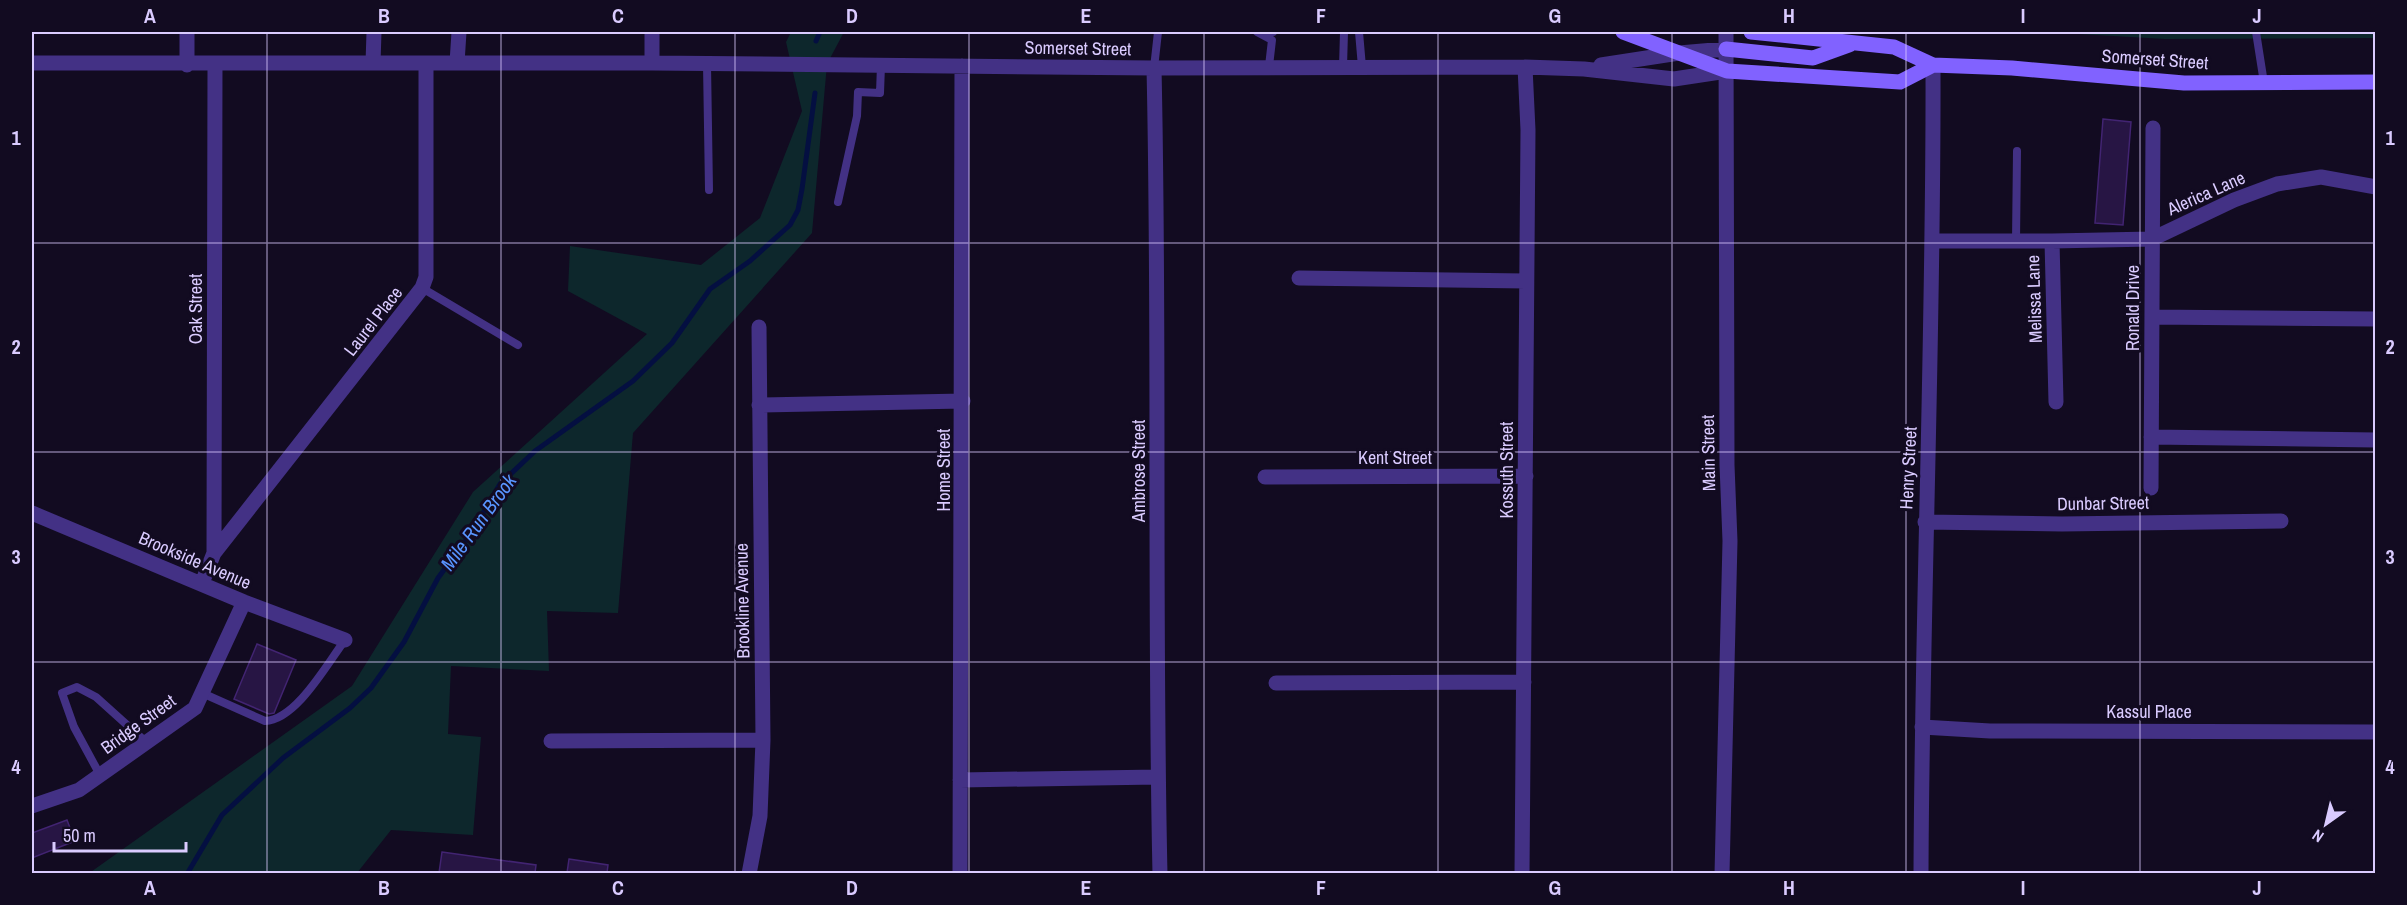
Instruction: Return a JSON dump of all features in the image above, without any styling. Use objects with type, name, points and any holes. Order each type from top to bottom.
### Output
[{"type":"main road","points":[[1623,32],[1727,71]]},
{"type":"main road","name":"Somerset Street","points":[[1751,32],[1894,47],[1933,65],[2012,68],[2184,83],[2376,82]]},
{"type":"main road","points":[[1726,49],[1813,58],[1852,44]]},
{"type":"main road","name":"Somerset Street","points":[[1727,71],[1900,82],[1933,65]]},
{"type":"street","points":[[187,32],[187,64]]},
{"type":"street","points":[[373,63],[374,32]]},
{"type":"street","points":[[458,63],[459,32]]},
{"type":"street","points":[[652,32],[652,63]]},
{"type":"street","name":"Main Street","points":[[1722,873],[1730,541],[1727,465],[1726,32]]},
{"type":"street","name":"Somerset Street","points":[[1584,69],[1679,53],[1726,49]]},
{"type":"street","name":"Somerset Street","points":[[32,63],[652,63],[1154,68],[1526,67],[1584,69],[1674,79],[1727,71]]},
{"type":"street","name":"Oak Street","points":[[214,553],[215,64]]},
{"type":"street","name":"Laurel Place","points":[[214,553],[422,288],[426,277],[426,64]]},
{"type":"street","name":"Henry Street","points":[[1921,873],[1926,522],[1934,241],[1933,65]]},
{"type":"street","name":"Home Street","points":[[960,873],[963,402],[962,66]]},
{"type":"street","name":"Kossuth Street","points":[[1522,873],[1526,476],[1526,67]]},
{"type":"street","name":"Ambrose Street","points":[[1154,68],[1158,251],[1160,873]]},
{"type":"street","name":"Ronald Drive","points":[[2151,488],[2153,128]]},
{"type":"street","name":"Alerica Lane","points":[[2052,241],[2152,239],[2234,200],[2277,184],[2322,177],[2376,187]]},
{"type":"street","name":"Melissa Lane","points":[[1934,241],[2052,241],[2056,402]]},
{"type":"street","points":[[1299,278],[1526,281]]},
{"type":"street","points":[[2152,317],[2376,319]]},
{"type":"street","name":"Brookline Avenue","points":[[749,873],[760,816],[763,740],[759,327]]},
{"type":"street","points":[[759,405],[963,402]]},
{"type":"street","points":[[2151,437],[2376,440]]},
{"type":"street","name":"Kent Street","points":[[1265,477],[1526,476]]},
{"type":"street","name":"Brookside Avenue","points":[[32,513],[244,602],[345,640]]},
{"type":"street","name":"Dunbar Street","points":[[1926,522],[2062,524],[2281,521]]},
{"type":"street","points":[[202,583],[214,553]]},
{"type":"street","name":"Bridge Street","points":[[32,806],[79,790],[195,708],[244,602]]},
{"type":"street","points":[[1276,683],[1524,682]]},
{"type":"street","name":"Kassul Place","points":[[1922,727],[1990,730],[2376,732]]},
{"type":"street","points":[[551,741],[763,740]]},
{"type":"street","points":[[960,780],[1158,777]]},
{"type":"lane","points":[[1154,68],[1158,32]]},
{"type":"lane","points":[[1257,32],[1273,34],[1269,66]]},
{"type":"lane","points":[[1343,68],[1344,32]]},
{"type":"lane","points":[[1359,32],[1362,67]]},
{"type":"lane","points":[[2256,32],[2264,83]]},
{"type":"lane","points":[[707,64],[709,190]]},
{"type":"lane","points":[[838,202],[857,116],[858,92],[880,93],[881,65]]},
{"type":"lane","points":[[2016,241],[2017,151]]},
{"type":"lane","points":[[422,288],[518,345]]},
{"type":"lane","points":[[202,693],[265,721],[274,721],[291,711],[345,640]]},
{"type":"lane","points":[[99,776],[74,728],[62,693],[77,687],[96,697],[146,742]]},
{"type":"green space","points":[[791,32],[844,32],[827,64],[812,233],[633,433],[618,613],[547,611],[549,671],[451,666],[448,734],[481,737],[473,835],[391,830],[357,873],[88,874],[352,686],[473,492],[647,334],[568,291],[570,246],[701,265],[760,218],[802,111],[786,42]]},
{"type":"green space","points":[[2044,32],[2375,32],[2376,38],[2165,39]]},
{"type":"building","points":[[2103,119],[2131,122],[2123,225],[2095,223]]},
{"type":"building","points":[[257,644],[296,660],[274,713],[269,714],[234,699]]},
{"type":"building","points":[[67,820],[75,841],[32,858],[32,833]]},
{"type":"building","points":[[442,852],[536,865],[535,873],[439,873]]},
{"type":"building","points":[[569,859],[608,865],[607,873],[567,873]]},
{"type":"waterway","name":"Mile Run Brook","points":[[816,41],[820,32]]},
{"type":"waterway","name":"Mile Run Brook","points":[[187,874],[222,815],[283,758],[350,708],[371,688],[404,642],[438,578],[472,532],[500,484],[535,451],[633,381],[672,343],[710,289],[750,261],[790,225],[798,210],[802,189],[815,93]]}]
